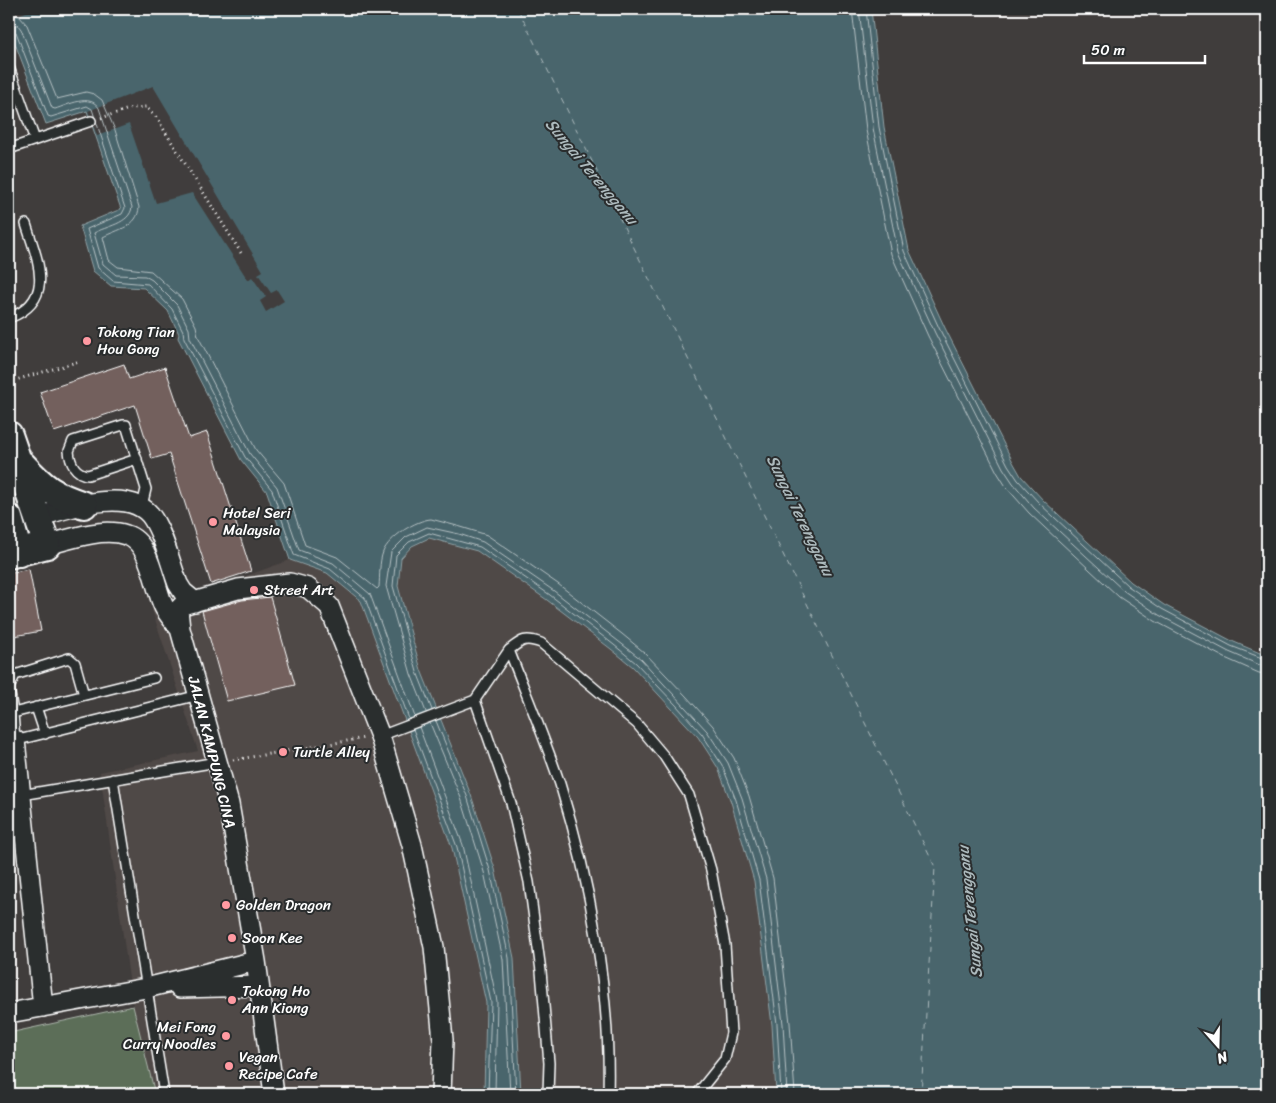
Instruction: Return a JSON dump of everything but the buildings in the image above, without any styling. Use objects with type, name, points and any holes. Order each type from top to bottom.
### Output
[{"type":"main road","points":[[13,446],[48,490],[60,497],[84,505]]},
{"type":"main road","points":[[13,446],[38,517],[47,545],[14,554],[9,522],[38,517]]},
{"type":"street","points":[[38,517],[106,501],[127,501],[142,506],[153,517],[178,584],[183,592],[195,602]]},
{"type":"street","name":"JALAN KAMPUNG CINA","points":[[47,545],[77,537],[104,533],[127,535],[137,542],[146,555],[164,607],[180,629],[229,804],[256,961],[274,1094]]},
{"type":"street","points":[[180,629],[178,610],[183,605],[238,589],[290,584],[308,588],[329,606],[380,736],[412,845],[434,947],[443,1040],[442,1094]]},
{"type":"street","points":[[12,741],[21,795],[43,1006]]},
{"type":"street","points":[[9,1014],[43,1006],[146,988],[256,961]]},
{"type":"street","points":[[146,988],[258,986]]},
{"type":"lane","points":[[9,67],[35,140]]},
{"type":"lane","points":[[9,149],[91,122]]},
{"type":"lane","points":[[9,318],[27,307],[36,293],[40,280],[40,267],[26,224]]},
{"type":"lane","points":[[137,459],[88,475],[82,475],[74,468],[69,451],[73,441],[126,425],[137,459],[146,490],[142,506]]},
{"type":"lane","points":[[380,736],[475,700],[509,650],[523,639],[541,643],[636,724],[664,756],[689,795],[711,870],[725,945],[731,1033],[725,1059],[697,1094]]},
{"type":"lane","points":[[509,650],[560,783],[584,870],[600,967],[609,1059],[608,1094]]},
{"type":"lane","points":[[84,695],[75,663],[69,658],[15,675],[9,688],[13,713],[12,741],[198,695]]},
{"type":"lane","points":[[13,713],[154,678]]},
{"type":"lane","points":[[475,700],[511,803],[529,882],[541,971],[549,1064],[548,1094]]},
{"type":"lane","points":[[36,706],[44,734]]},
{"type":"lane","points":[[21,795],[217,762]]},
{"type":"lane","points":[[113,779],[164,1094]]},
{"type":"path","points":[[91,122],[132,108],[146,107],[156,116],[243,256]]},
{"type":"path","points":[[9,382],[80,361]]},
{"type":"path","points":[[217,762],[380,736]]},
{"type":"shaded area","points":[[429,538],[477,551],[547,600],[611,649],[633,667],[698,737],[718,768],[731,802],[755,881],[772,1025],[776,1094],[521,1094],[514,958],[495,869],[471,795],[421,670],[398,586],[401,558],[412,546]]},
{"type":"shaded area","points":[[290,560],[327,573],[361,601],[452,848],[486,1003],[484,1094],[155,1094],[133,1006],[100,772],[198,751],[152,610]]},
{"type":"green space","points":[[133,1006],[155,1094],[9,1094],[9,1033]]},
{"type":"water","name":"Sungai Terengganu","points":[[12,9],[871,9],[884,127],[909,250],[945,328],[1021,476],[1043,500],[1131,582],[1164,605],[1234,642],[1267,656],[1267,1094],[776,1094],[772,1025],[754,881],[731,802],[718,768],[698,737],[633,667],[611,649],[547,600],[477,551],[429,538],[412,546],[401,558],[398,586],[421,670],[471,795],[495,869],[514,958],[521,1094],[484,1094],[486,1003],[452,848],[361,601],[327,573],[290,560],[267,492],[241,460],[178,338],[179,334],[168,311],[144,288],[111,286],[93,271],[80,226],[121,209],[87,111],[46,124],[9,28],[9,12]]},
{"type":"pier","points":[[19,9],[33,9],[9,19],[9,14]]},
{"type":"pier","points":[[153,86],[263,271],[258,274],[271,293],[277,290],[284,301],[266,312],[260,301],[266,297],[252,277],[248,280],[192,193],[156,203],[129,124],[97,136],[88,111]]},
{"type":"ferry route","points":[[518,9],[935,867],[921,1094]]},
{"type":"place","name":"Tokong Tian Hou Gong","points":[[87,341]]},
{"type":"place","name":"Hotel Seri Malaysia","points":[[213,522]]},
{"type":"place","name":"Street Art","points":[[254,590]]},
{"type":"place","name":"Turtle Alley","points":[[283,752]]},
{"type":"place","name":"Golden Dragon","points":[[226,905]]},
{"type":"place","name":"Soon Kee","points":[[232,938]]},
{"type":"place","name":"Tokong Ho Ann Kiong","points":[[232,1000]]},
{"type":"place","name":"Mei Fong Curry Noodles","points":[[226,1036]]},
{"type":"place","name":"Vegan Recipe Cafe","points":[[229,1066]]}]
